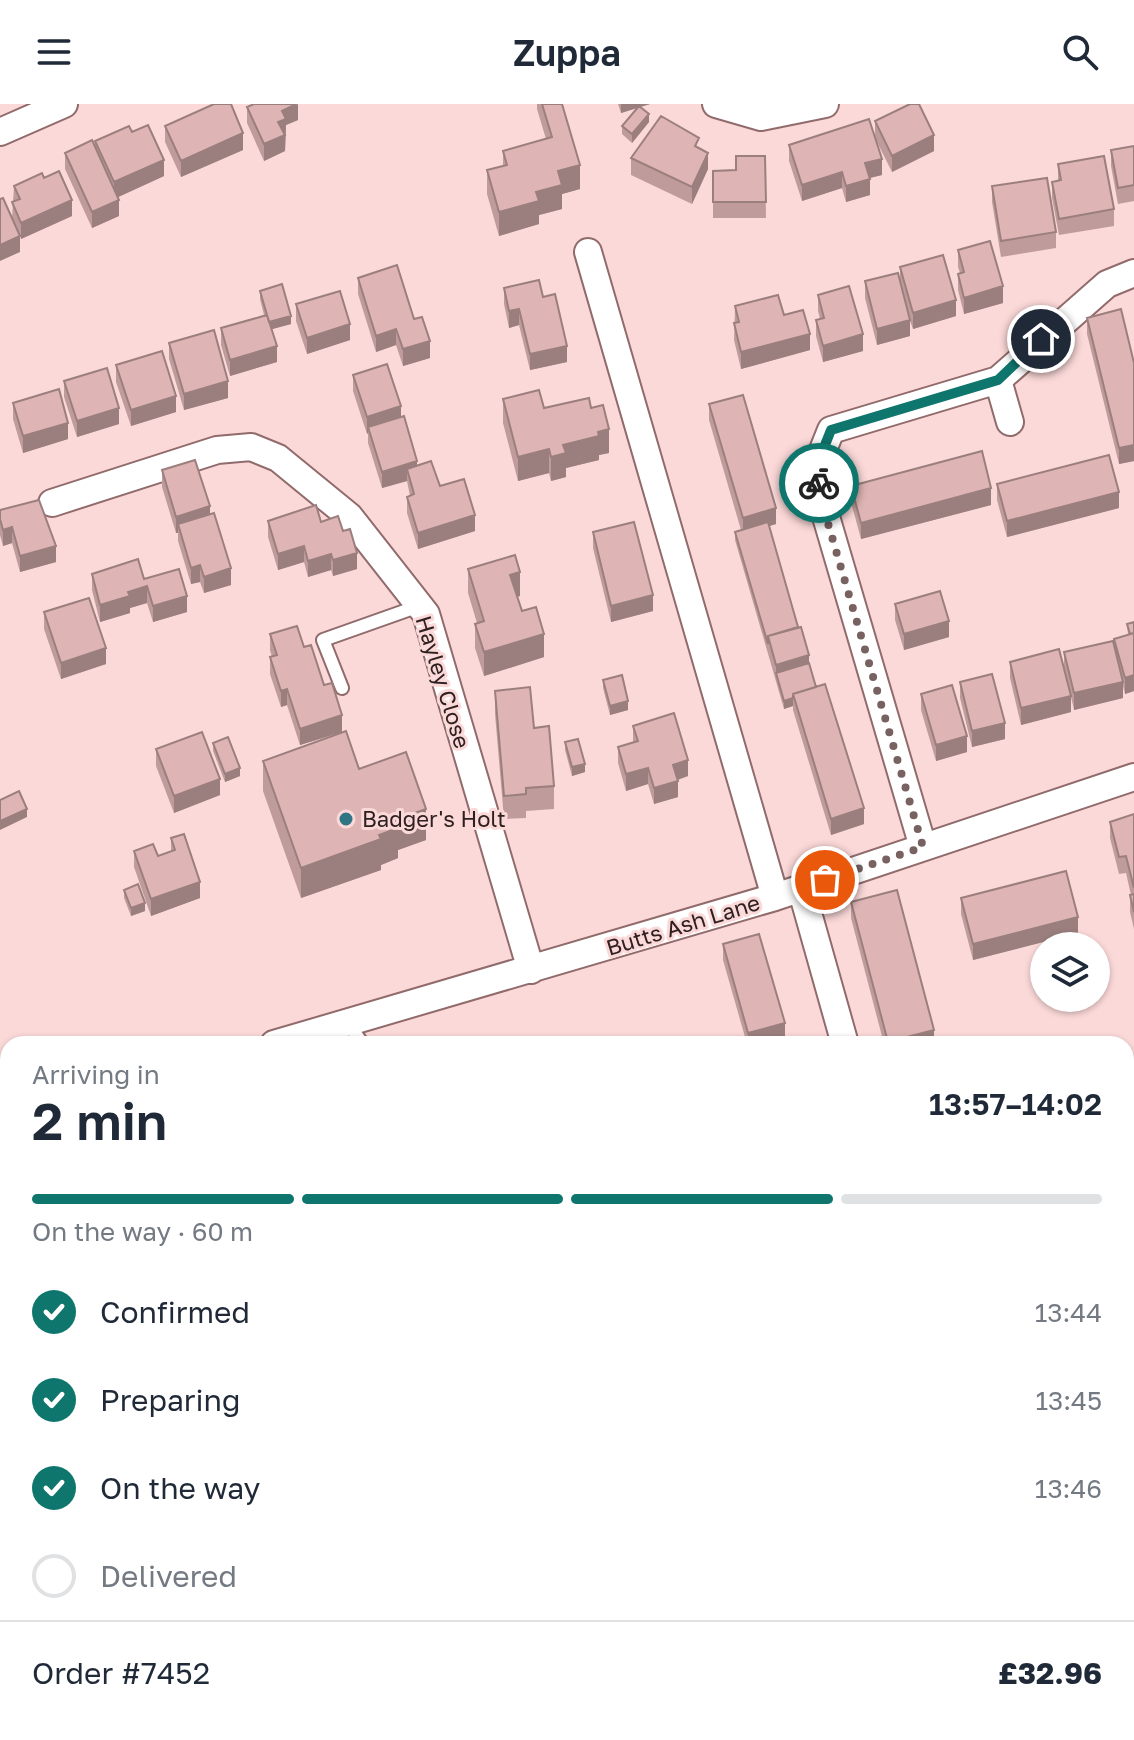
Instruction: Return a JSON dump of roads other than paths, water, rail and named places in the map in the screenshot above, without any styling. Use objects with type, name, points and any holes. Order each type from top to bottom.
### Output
[{"type":"street","points":[[0,132],[64,104]]},
{"type":"street","points":[[716,104],[761,117],[825,104]]},
{"type":"street","points":[[588,252],[775,897]]},
{"type":"street","points":[[923,847],[822,503],[817,465],[831,430],[998,380],[1107,284],[1134,273]]},
{"type":"street","points":[[998,380],[1010,422]]},
{"type":"street","name":"Hayley Close","points":[[52,503],[217,450],[251,447],[278,458],[349,516],[426,614],[531,970]]},
{"type":"street","name":"Butts Ash Lane","points":[[299,1036],[775,897],[1134,777]]},
{"type":"street","points":[[801,888],[843,1036]]},
{"type":"lane","points":[[342,688],[323,640],[419,606]]},
{"type":"lane","points":[[346,1021],[357,1036]]},
{"type":"place","name":"Badger's Holt","points":[[346,819]]}]
